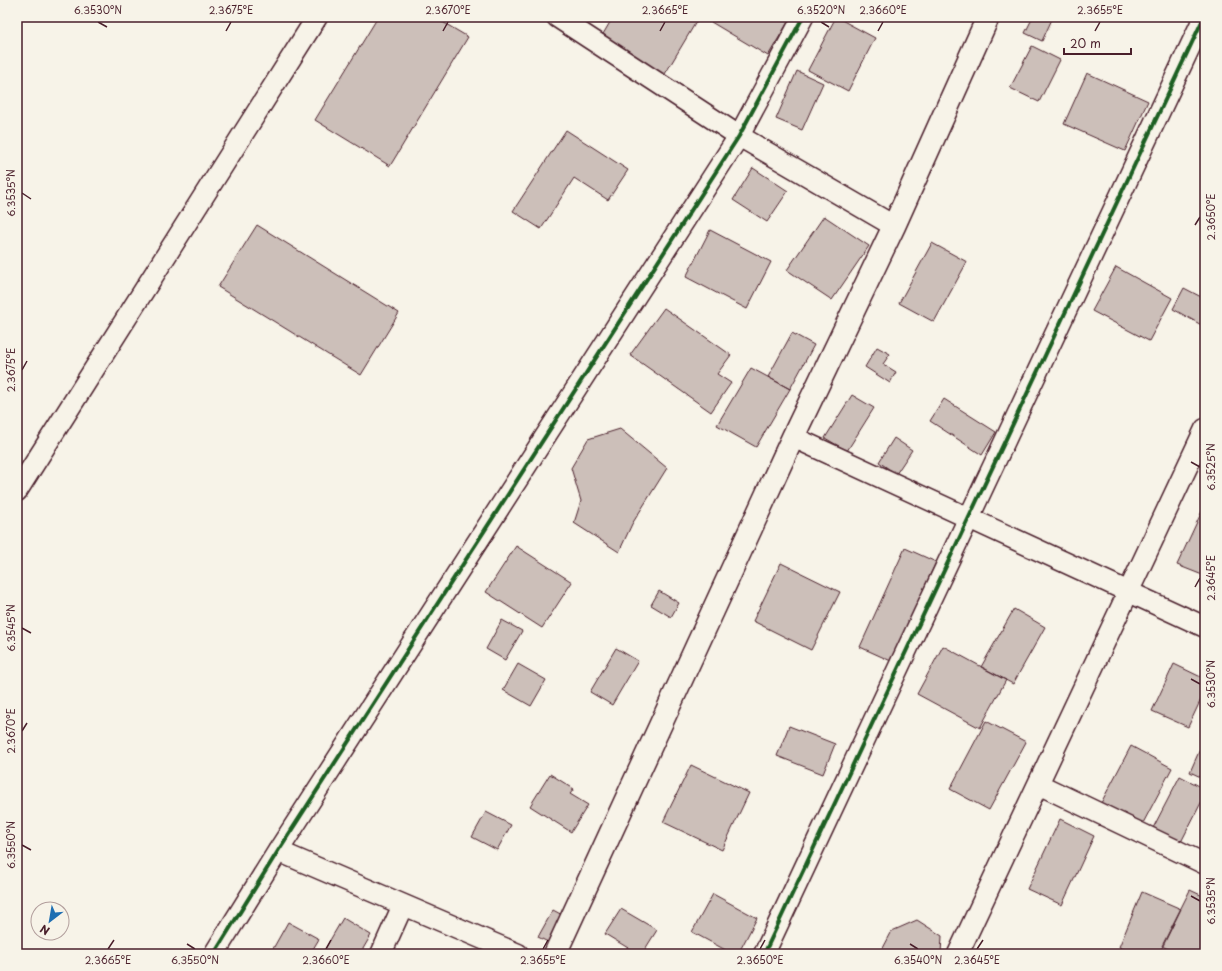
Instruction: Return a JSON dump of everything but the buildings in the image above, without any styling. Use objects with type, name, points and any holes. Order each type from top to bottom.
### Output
[{"type":"main road","points":[[555,954],[793,437],[894,226],[988,17]]},
{"type":"street","points":[[17,491],[317,17]]},
{"type":"street","points":[[214,954],[278,851],[739,136],[803,17]]},
{"type":"street","points":[[764,954],[1204,17]]},
{"type":"street","points":[[564,19],[739,136],[894,226]]},
{"type":"street","points":[[958,954],[1205,429]]},
{"type":"street","points":[[793,437],[1205,627]]},
{"type":"street","points":[[1038,784],[1205,864]]},
{"type":"street","points":[[278,851],[518,954]]},
{"type":"street","points":[[381,954],[403,905]]},
{"type":"cycle path","points":[[214,954],[278,851],[739,136],[803,17]]},
{"type":"cycle path","points":[[764,954],[1204,17]]}]
